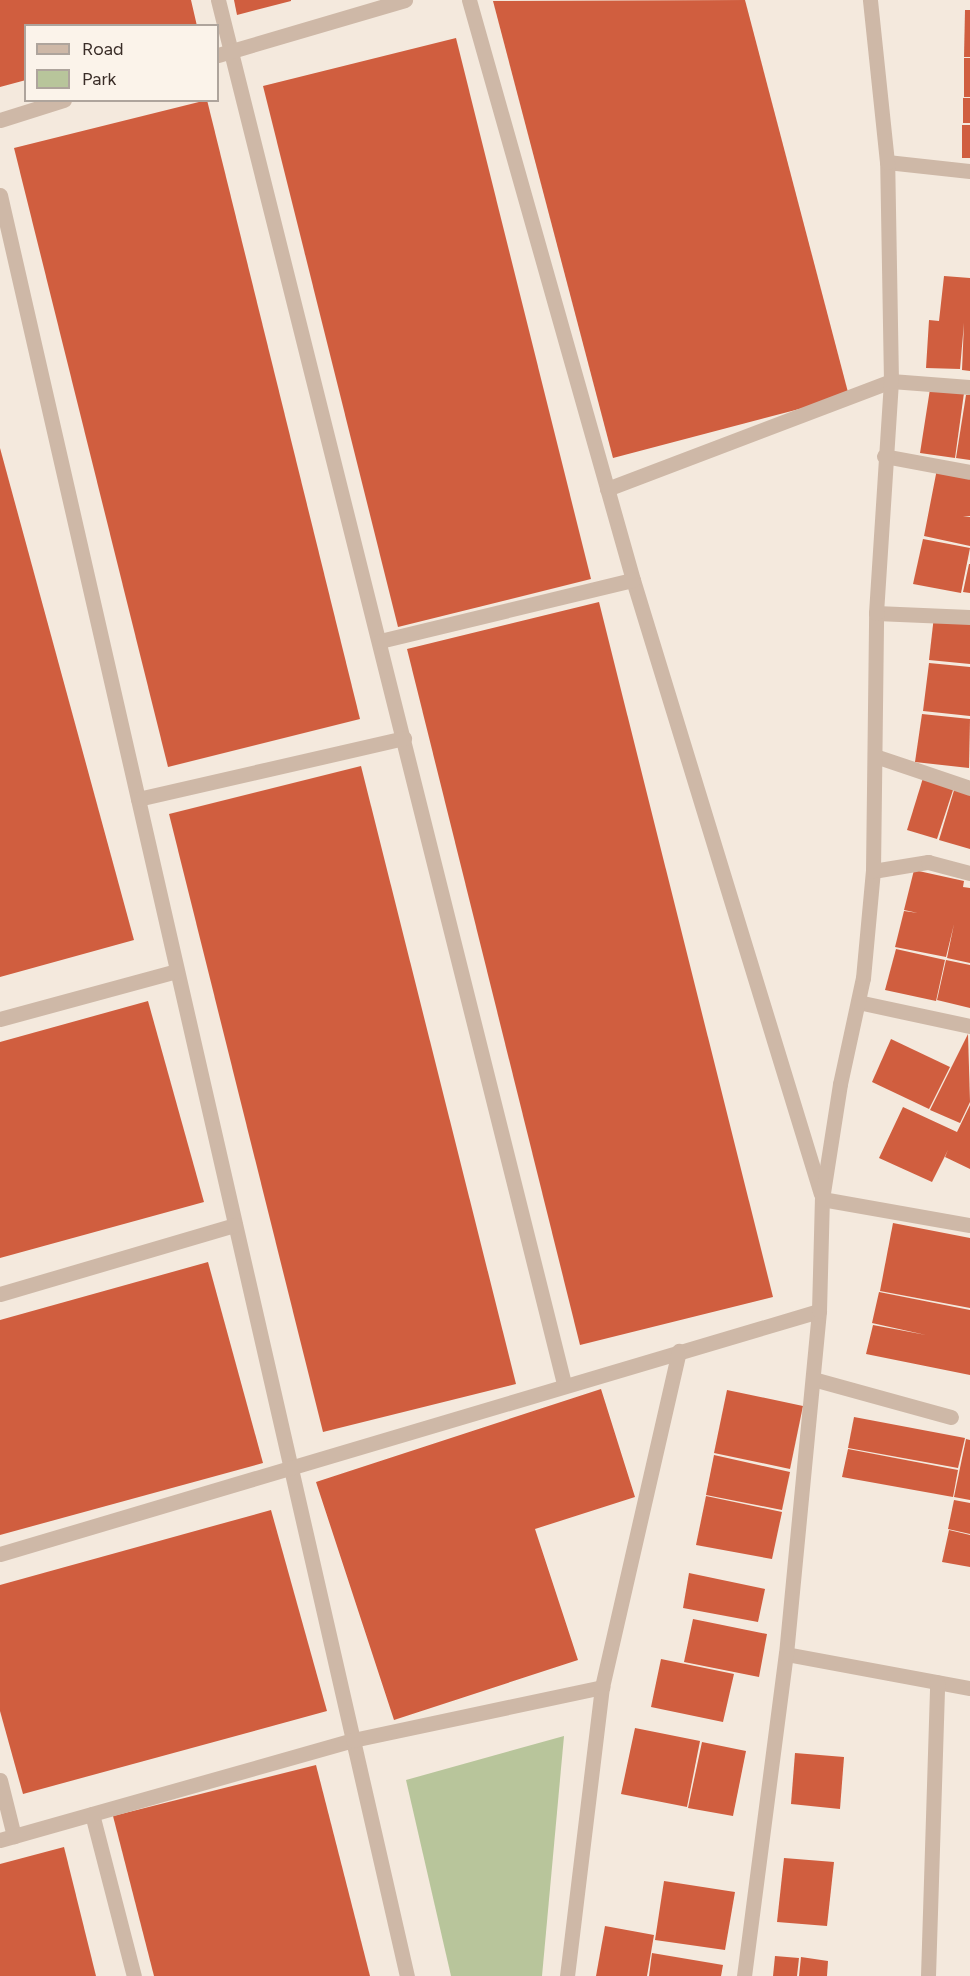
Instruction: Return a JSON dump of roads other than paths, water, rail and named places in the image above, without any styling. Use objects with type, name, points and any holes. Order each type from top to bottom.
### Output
[{"type":"street","points":[[218,0],[224,53],[380,641],[564,1384]]},
{"type":"street","points":[[224,53],[380,4],[405,0]]},
{"type":"street","points":[[469,0],[633,580],[822,1199]]},
{"type":"street","points":[[744,1976],[786,1654],[819,1311],[822,1199],[840,1084],[858,1002],[873,871],[876,613],[884,456],[891,381],[887,162],[870,0]]},
{"type":"street","points":[[0,120],[58,102]]},
{"type":"street","points":[[887,162],[970,171]]},
{"type":"street","points":[[0,195],[288,1467],[407,1976]]},
{"type":"street","points":[[607,489],[891,381],[970,387]]},
{"type":"street","points":[[884,456],[970,472]]},
{"type":"street","points":[[380,641],[633,580]]},
{"type":"street","points":[[876,613],[970,617]]},
{"type":"street","points":[[138,799],[404,738]]},
{"type":"street","points":[[874,756],[970,788]]},
{"type":"street","points":[[873,871],[928,862],[970,873]]},
{"type":"street","points":[[0,1019],[177,971]]},
{"type":"street","points":[[858,1002],[970,1026]]},
{"type":"street","points":[[822,1199],[970,1225]]},
{"type":"street","points":[[0,1294],[235,1225]]},
{"type":"street","points":[[0,1554],[564,1384],[819,1311]]},
{"type":"street","points":[[567,1976],[602,1687],[679,1352]]},
{"type":"street","points":[[813,1379],[951,1417]]},
{"type":"street","points":[[786,1654],[970,1688]]},
{"type":"street","points":[[928,1976],[937,1682]]},
{"type":"street","points":[[0,1780],[7,1838],[353,1740],[602,1687]]},
{"type":"street","points":[[92,1814],[134,1976]]}]
